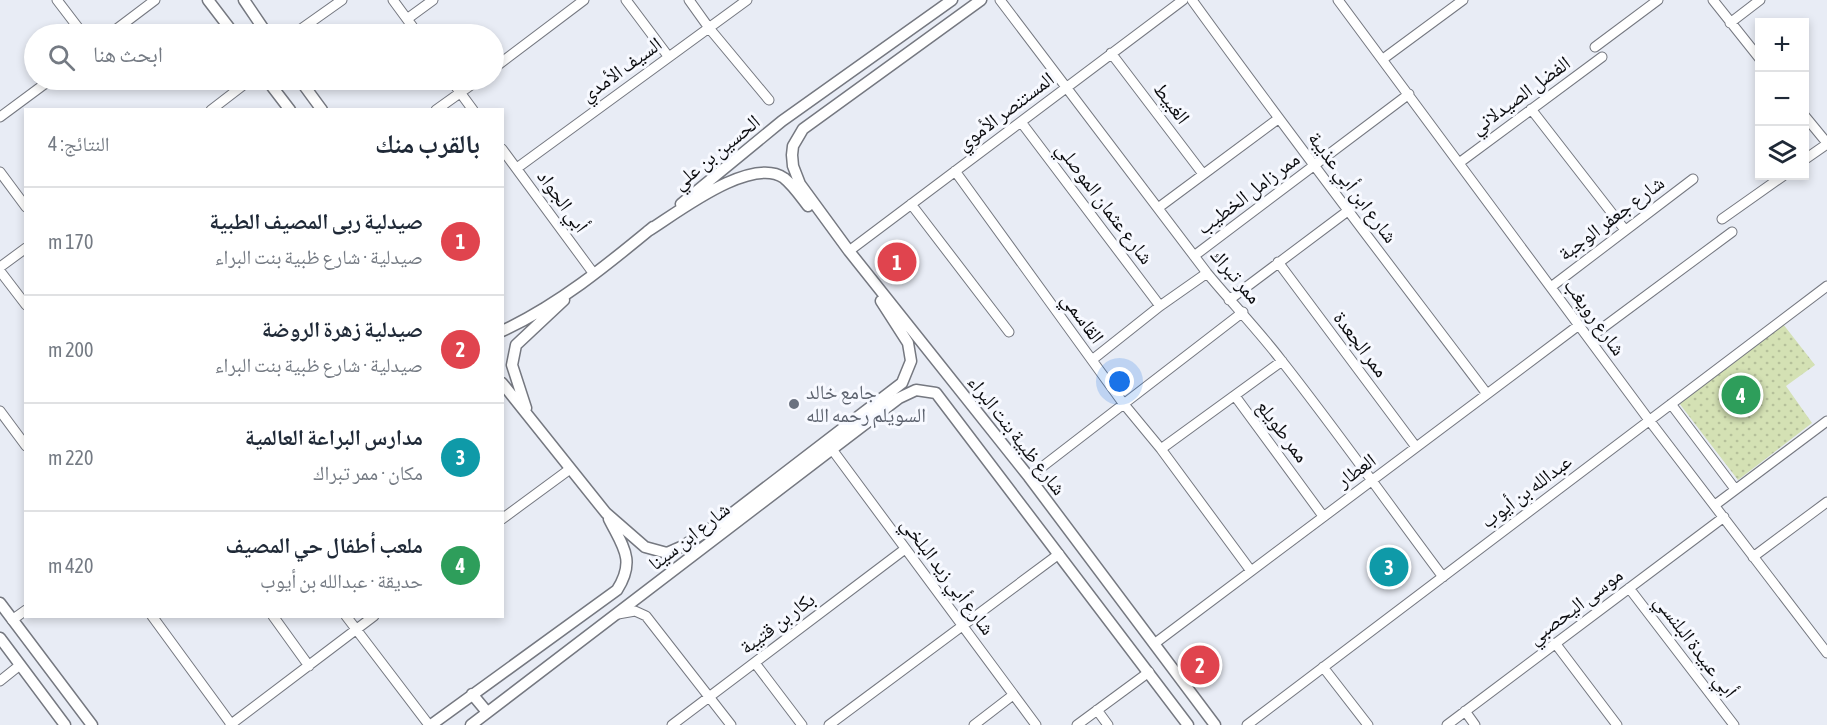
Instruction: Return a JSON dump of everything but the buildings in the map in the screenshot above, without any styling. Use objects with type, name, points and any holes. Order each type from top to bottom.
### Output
[{"type":"street","points":[[57,0],[75,24]]},
{"type":"street","points":[[123,24],[155,0]]},
{"type":"street","points":[[208,0],[226,24]]},
{"type":"street","points":[[244,0],[260,24]]},
{"type":"street","points":[[308,24],[342,0]]},
{"type":"street","points":[[393,0],[411,24]]},
{"type":"street","points":[[407,19],[433,0]]},
{"type":"street","points":[[504,60],[584,0]]},
{"type":"street","points":[[626,0],[668,56]]},
{"type":"street","points":[[688,0],[769,100]]},
{"type":"street","name":"السيف الأمدي","points":[[516,168],[747,0]]},
{"type":"street","name":"الحسين بن علي","points":[[504,330],[522,322],[594,274],[782,121],[952,0]]},
{"type":"street","name":"شارع ظبية بنت البراء","points":[[981,0],[803,129],[793,146],[792,166],[800,184],[849,251],[1029,477],[1215,725]]},
{"type":"street","name":"ممر تبراك","points":[[1000,0],[1207,273],[1229,300],[1243,312],[1282,361],[1443,577]]},
{"type":"street","name":"المستنصر الأموي","points":[[849,251],[1184,0]]},
{"type":"street","name":"شارع ابن أبي عذيبة","points":[[1192,0],[1278,119],[1487,394]]},
{"type":"street","name":"شارع رويغب","points":[[1338,0],[1649,420],[1827,653]]},
{"type":"street","points":[[1383,59],[1452,3],[1463,0]]},
{"type":"street","points":[[1595,47],[1658,0]]},
{"type":"street","points":[[1713,0],[1755,53]]},
{"type":"street","points":[[1730,23],[1760,0]]},
{"type":"street","name":"الغبيط","points":[[1112,53],[1203,174]]},
{"type":"street","name":"الفضل الصيدلاني","points":[[1458,163],[1602,57]]},
{"type":"street","points":[[0,117],[36,90]]},
{"type":"street","points":[[214,108],[237,90]]},
{"type":"street","points":[[275,90],[288,108]]},
{"type":"street","points":[[307,90],[321,108]]},
{"type":"street","points":[[459,90],[472,108]]},
{"type":"street","points":[[439,108],[465,90]]},
{"type":"street","name":"ممر زامل الخطيب","points":[[1194,256],[1409,94]]},
{"type":"street","points":[[1531,110],[1624,230]]},
{"type":"street","points":[[1158,208],[1278,119]]},
{"type":"street","points":[[1809,121],[1827,143],[1809,156]]},
{"type":"street","name":"شارع عثمان الموصلي","points":[[1021,122],[1160,306]]},
{"type":"street","name":"أبي الجواد","points":[[504,152],[594,274]]},
{"type":"street","name":"القاسمي","points":[[955,171],[1123,403],[1161,449],[1251,571]]},
{"type":"street","points":[[0,172],[24,204]]},
{"type":"street","points":[[504,385],[606,513],[645,547],[667,553],[683,546],[722,520],[902,382],[911,361],[908,343],[849,251],[783,177],[767,172],[750,173],[731,180],[648,231]]},
{"type":"street","name":"شارع جعفر الوجبة","points":[[1551,287],[1693,179]]},
{"type":"street","points":[[1722,219],[1777,180]]},
{"type":"street","points":[[911,204],[1009,332]]},
{"type":"street","points":[[1229,300],[1349,210]]},
{"type":"street","points":[[1589,338],[1732,232]]},
{"type":"street","points":[[24,250],[0,269],[24,302]]},
{"type":"street","name":"ممر الجعدة","points":[[1278,262],[1416,447]]},
{"type":"street","points":[[1092,360],[1160,306],[1207,273]]},
{"type":"street","points":[[529,415],[512,365],[516,345],[594,274]]},
{"type":"street","name":"عبدالله بن أيوب","points":[[1247,725],[1827,286]]},
{"type":"street","points":[[1029,477],[1243,312]]},
{"type":"street","name":"العطار","points":[[1154,644],[1580,325]]},
{"type":"street","points":[[1161,449],[1282,361]]},
{"type":"street","name":"شارع ابن سينا","points":[[471,725],[899,398],[916,390],[936,393]]},
{"type":"street","name":"شارع ظبية بنت البراء","points":[[936,393],[1188,725]]},
{"type":"street","name":"ممر طويلع","points":[[1235,396],[1323,516]]},
{"type":"street","points":[[1671,404],[1736,489]]},
{"type":"street","points":[[0,411],[24,443]]},
{"type":"street","points":[[1715,505],[1827,421]]},
{"type":"street","name":"شارع أبي زيد البلخي","points":[[831,448],[1036,725]]},
{"type":"street","points":[[504,518],[570,469]]},
{"type":"street","points":[[1753,557],[1827,502]]},
{"type":"street","name":"شارع ابن سينا","points":[[430,725],[617,590],[626,576],[628,560],[606,513]]},
{"type":"street","name":"موسى اليحصبي","points":[[1447,725],[1724,517]]},
{"type":"street","name":"بكار بن قتيبة","points":[[672,725],[905,549]]},
{"type":"street","points":[[829,725],[1059,554]]},
{"type":"street","name":"أبي عبيدة البلنسي","points":[[1629,588],[1734,725]]},
{"type":"street","points":[[0,603],[92,725]]},
{"type":"street","points":[[12,620],[24,611]]},
{"type":"street","points":[[618,614],[635,611],[646,616],[731,725]]},
{"type":"street","points":[[153,618],[231,725],[371,618]]},
{"type":"street","points":[[274,618],[309,666]]},
{"type":"street","points":[[347,618],[430,725]]},
{"type":"street","points":[[0,638],[64,725]]},
{"type":"street","points":[[1555,643],[1617,725]]},
{"type":"street","points":[[755,663],[802,725]]},
{"type":"street","points":[[0,681],[20,665]]},
{"type":"street","points":[[1323,667],[1368,725]]},
{"type":"street","points":[[1077,725],[1149,672]]},
{"type":"street","points":[[472,694],[487,712]]},
{"type":"street","points":[[974,725],[1013,696]]},
{"type":"street","points":[[1097,710],[1108,725]]},
{"type":"street","points":[[1465,711],[1475,725]]},
{"type":"green space","points":[[1783,324],[1815,365],[1786,386],[1812,423],[1738,480],[1679,403]]},
{"type":"place","name":"صيدلية ربى المصيف الطبية","points":[[897,262]]},
{"type":"place","name":"ملعب أطفال حي المصيف","points":[[1741,395]]},
{"type":"place","name":"جامع خالد السويلم رحمه الله","points":[[794,404]]},
{"type":"place","name":"مدارس البراعة العالمية","points":[[1389,567]]},
{"type":"place","name":"صيدلية زهرة الروضة","points":[[1200,665]]}]
